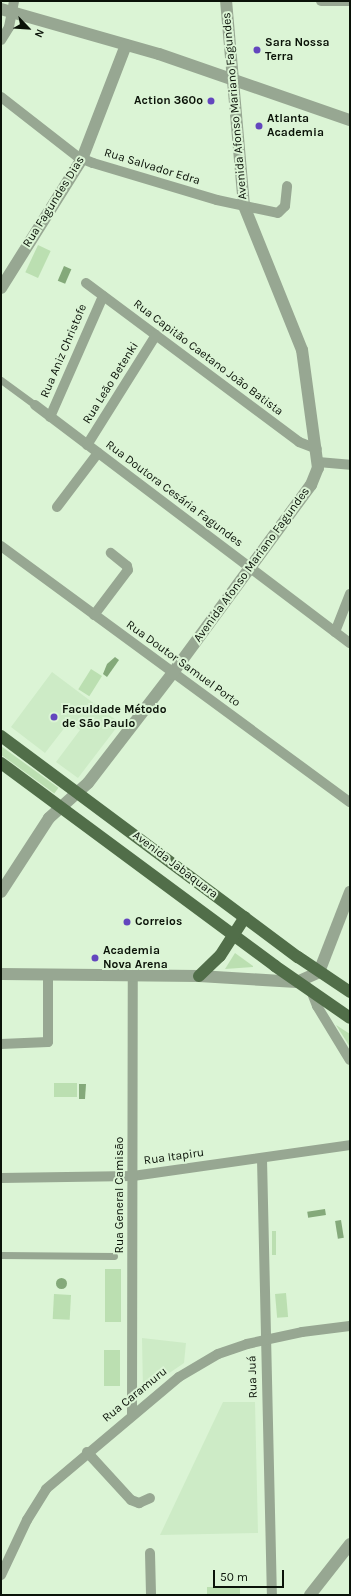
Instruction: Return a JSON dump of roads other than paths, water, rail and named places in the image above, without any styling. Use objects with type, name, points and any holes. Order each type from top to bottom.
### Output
[{"type":"main road","name":"Avenida Jabaquara","points":[[1,736],[245,917],[350,992]]},
{"type":"main road","name":"Avenida Jabaquara","points":[[1,763],[312,993],[350,1018]]},
{"type":"main road","points":[[199,976],[220,956],[245,917]]},
{"type":"street","name":"Avenida Afonso Mariano Fagundes","points":[[1,892],[37,835],[60,806],[88,783],[172,674],[311,485],[318,462],[302,350],[244,206],[231,80],[226,1]]},
{"type":"street","points":[[321,1],[350,2]]},
{"type":"street","points":[[1,40],[8,30],[9,7],[192,65],[231,80],[350,120]]},
{"type":"street","name":"Rua Fagundes Dias","points":[[1,288],[82,159],[126,45]]},
{"type":"street","name":"Rua Salvador Edra","points":[[1,97],[82,159],[244,206],[282,212],[285,206],[287,186]]},
{"type":"street","name":"Rua Capitão Caetano João Batista","points":[[86,283],[299,442],[317,449]]},
{"type":"street","name":"Rua Aniz Christofe","points":[[50,416],[102,296]]},
{"type":"street","name":"Rua Leão Betenki","points":[[87,445],[156,335]]},
{"type":"street","name":"Rua Doutora Cesária Fagundes","points":[[1,380],[350,643]]},
{"type":"street","points":[[57,507],[98,453]]},
{"type":"street","points":[[318,462],[350,465]]},
{"type":"street","name":"Rua Doutor Samuel Porto","points":[[1,546],[172,674],[350,802]]},
{"type":"street","points":[[94,615],[128,570],[127,566],[111,553]]},
{"type":"street","points":[[335,632],[350,594]]},
{"type":"street","points":[[1,974],[199,976],[297,982],[320,972],[350,892]]},
{"type":"street","points":[[1,1044],[48,1042],[48,975]]},
{"type":"street","name":"Rua General Camisão","points":[[132,1414],[133,976]]},
{"type":"street","points":[[312,993],[317,1006],[350,1060]]},
{"type":"street","name":"Rua Itapiru","points":[[1,1178],[133,1176],[262,1159],[350,1145]]},
{"type":"street","name":"Rua Juá","points":[[262,1159],[272,1595]]},
{"type":"street","points":[[1,1255],[114,1256]]},
{"type":"street","name":"Rua Caramuru","points":[[1,1575],[38,1499],[87,1452],[160,1390],[218,1354],[265,1339],[350,1326]]},
{"type":"street","points":[[87,1452],[131,1500],[139,1503],[150,1498]]},
{"type":"street","points":[[310,1595],[350,1544]]},
{"type":"street","points":[[150,1554],[151,1595]]},
{"type":"place","name":"Sara Nossa Terra","points":[[257,50]]},
{"type":"place","name":"Action 360º","points":[[211,101]]},
{"type":"place","name":"Atlanta Academia","points":[[259,126]]},
{"type":"place","name":"Faculdade Método de São Paulo","points":[[54,717]]},
{"type":"place","name":"Correios","points":[[127,922]]},
{"type":"place","name":"Academia Nova Arena","points":[[95,958]]}]
